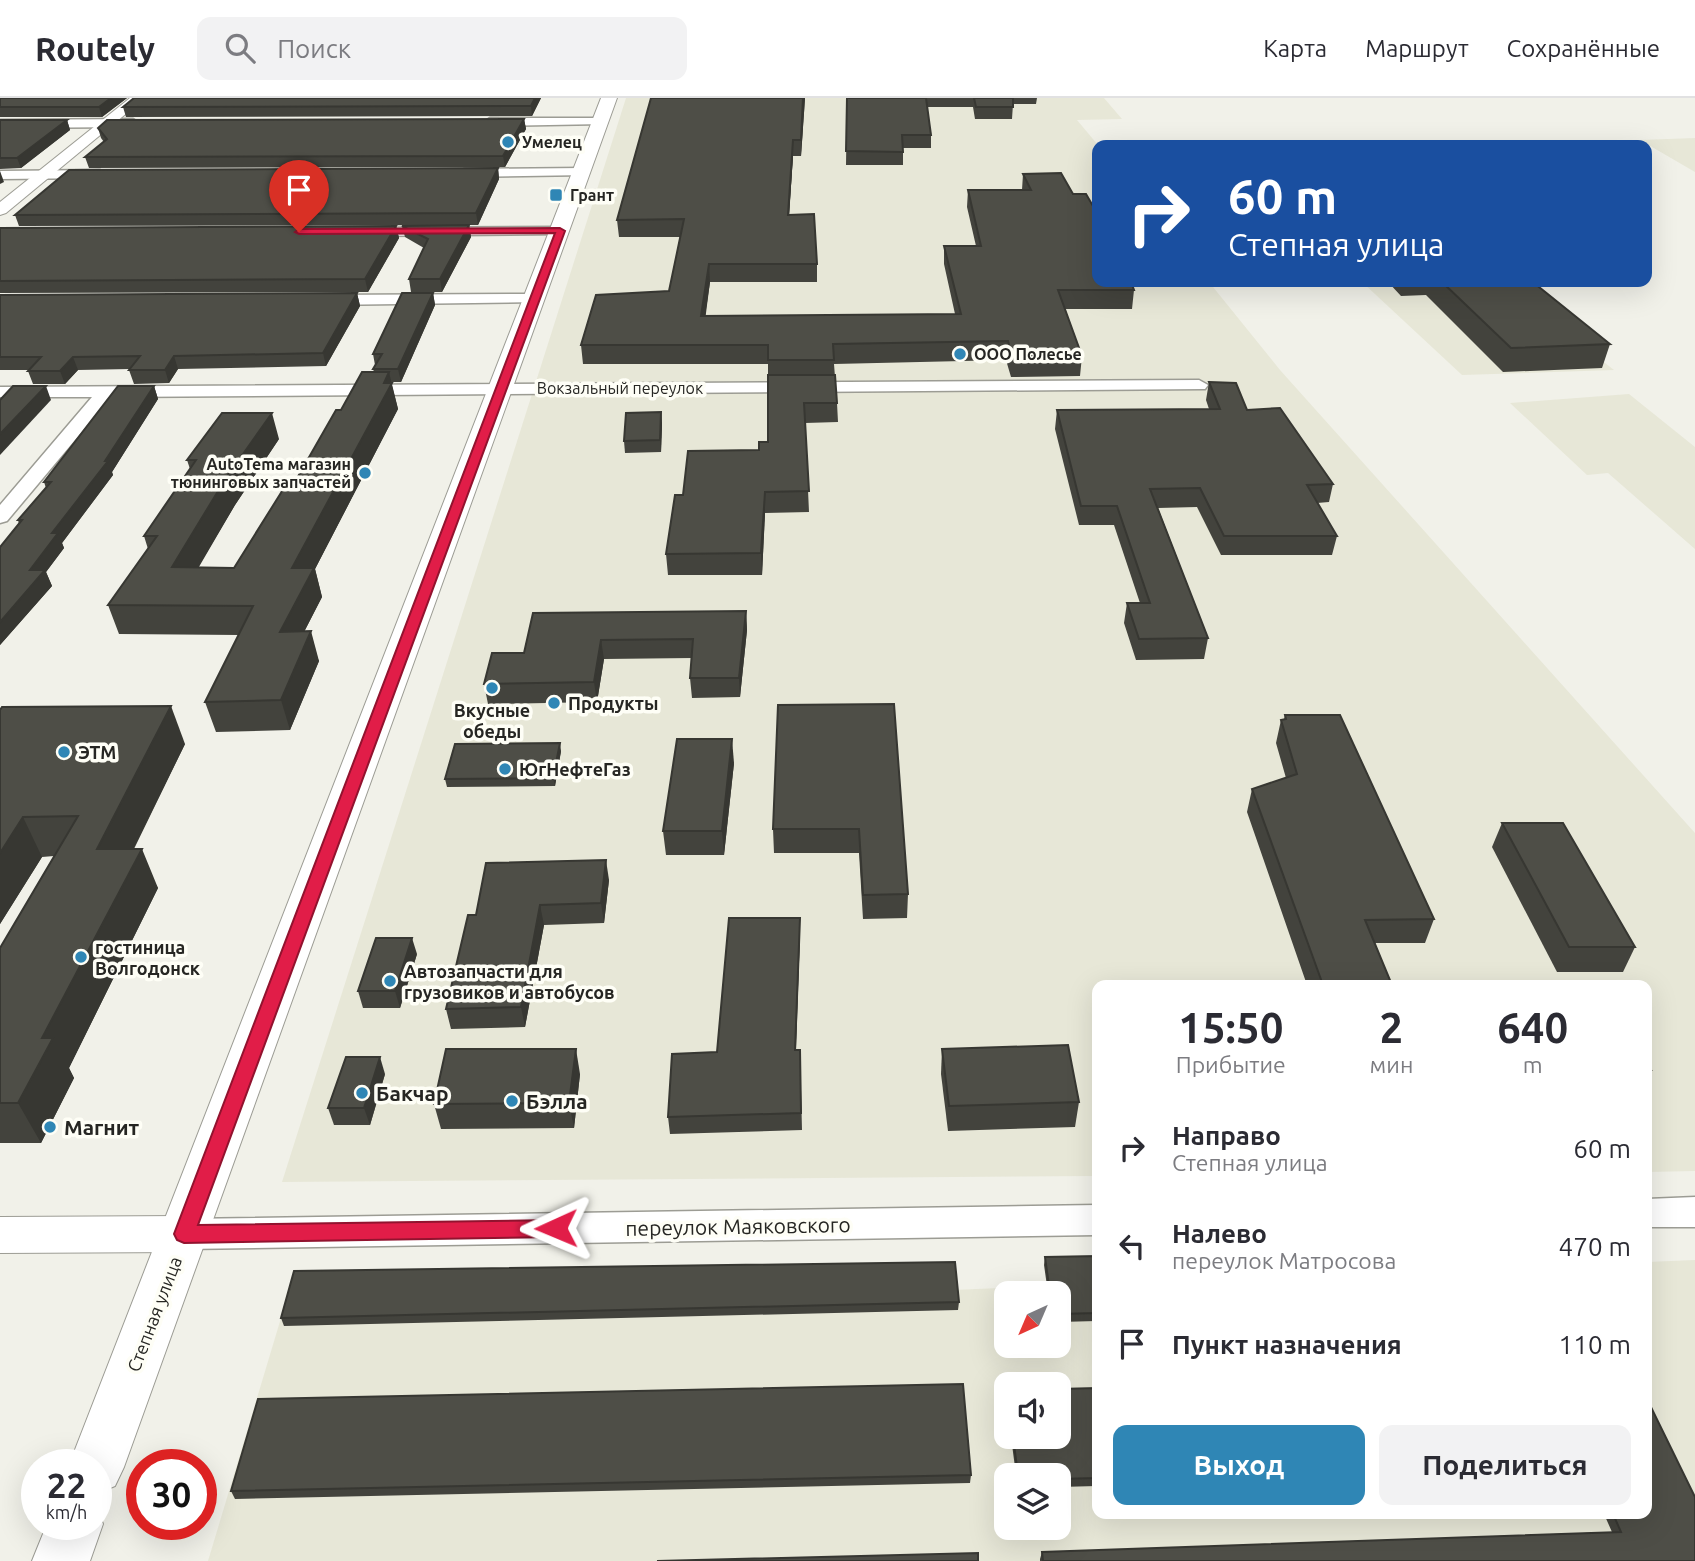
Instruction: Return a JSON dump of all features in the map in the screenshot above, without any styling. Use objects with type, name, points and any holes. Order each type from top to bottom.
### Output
[{"type":"main road","name":"Степная улица","points":[[103,1449],[604,110]]},
{"type":"main road","points":[[61,1561],[69,1540]]},
{"type":"street","points":[[0,210],[138,98]]},
{"type":"street","points":[[472,122],[604,110]]},
{"type":"street","points":[[0,124],[141,123]]},
{"type":"street","points":[[448,173],[583,172]]},
{"type":"street","points":[[0,174],[121,174]]},
{"type":"street","points":[[349,232],[560,231]]},
{"type":"street","points":[[305,300],[533,299]]},
{"type":"street","name":"Вокзальный переулок","points":[[0,392],[1199,385]]},
{"type":"street","points":[[0,517],[106,391]]},
{"type":"street","points":[[1652,1213],[1695,1212]]},
{"type":"street","name":"переулок Маяковского","points":[[0,1235],[1092,1220]]},
{"type":"shaded area","points":[[626,98],[1104,98],[1122,119],[1077,120],[1094,140],[1092,287],[1213,287],[1280,370],[1695,833],[1695,1171],[1652,1172],[1652,980],[1092,980],[1092,1176],[282,1182]]},
{"type":"shaded area","points":[[1695,138],[1695,172],[1652,147],[1652,140],[1640,140]]},
{"type":"shaded area","points":[[1367,287],[1508,287],[1614,370],[1462,375]]},
{"type":"shaded area","points":[[1629,394],[1695,447],[1695,549],[1608,473],[1587,475],[1510,403]]},
{"type":"shaded area","points":[[1695,1260],[1695,1561],[208,1561],[214,1540],[217,1540],[217,1531],[281,1318],[994,1288],[994,1358],[1071,1358],[1071,1285],[1092,1284],[1092,1519],[1652,1519],[1652,1262]]},
{"type":"building","points":[[0,98],[111,98],[99,107],[0,107]]},
{"type":"building","points":[[134,98],[535,98],[531,106],[123,107]]},
{"type":"building","points":[[651,98],[803,98],[801,140],[793,140],[788,215],[814,214],[817,264],[709,264],[701,316],[961,314],[944,246],[981,246],[968,190],[1031,190],[1023,174],[1061,173],[1073,194],[1086,194],[1092,204],[1092,287],[1133,287],[1134,290],[1058,290],[1082,356],[1012,357],[1008,341],[833,344],[834,360],[768,360],[768,345],[581,345],[596,295],[669,291],[684,219],[617,220]]},
{"type":"building","points":[[847,98],[926,98],[931,135],[902,135],[903,152],[846,151]]},
{"type":"building","points":[[974,98],[1013,98],[1013,107],[976,107]]},
{"type":"building","points":[[524,119],[503,156],[85,157],[107,139],[98,128],[107,120]]},
{"type":"building","points":[[0,120],[67,120],[17,158],[0,158]]},
{"type":"building","points":[[498,168],[476,213],[15,215],[69,170]]},
{"type":"building","points":[[469,225],[440,279],[409,279],[428,239],[402,226]]},
{"type":"building","points":[[396,226],[365,279],[0,281],[0,228]]},
{"type":"building","points":[[1447,287],[1539,287],[1610,344],[1511,348]]},
{"type":"building","points":[[357,293],[323,353],[174,356],[165,370],[129,370],[140,356],[73,357],[60,371],[28,371],[41,357],[0,357],[0,295]]},
{"type":"building","points":[[402,293],[433,293],[398,369],[373,369],[382,354],[373,354]]},
{"type":"building","points":[[362,372],[389,372],[384,383],[392,383],[292,568],[314,568],[280,632],[311,631],[281,700],[205,702],[253,606],[108,605],[157,536],[144,536],[196,460],[187,460],[222,413],[272,413],[226,478],[172,567],[234,568],[289,480],[296,480],[336,410],[341,410]]},
{"type":"building","points":[[768,375],[835,375],[837,403],[804,403],[809,491],[765,492],[761,553],[666,554],[675,495],[683,495],[688,451],[759,450],[759,442],[768,442]]},
{"type":"building","points":[[1209,382],[1236,383],[1247,410],[1280,408],[1333,484],[1307,485],[1337,536],[1224,536],[1200,488],[1150,489],[1208,638],[1139,639],[1127,603],[1150,603],[1117,506],[1081,506],[1057,410],[1220,409]]},
{"type":"building","points":[[13,386],[46,386],[0,434],[0,400]]},
{"type":"building","points":[[118,386],[154,386],[105,461],[108,461],[52,533],[58,533],[30,570],[45,570],[0,622],[0,547],[22,520],[18,520],[51,482],[44,482]]},
{"type":"building","points":[[661,412],[660,440],[624,441],[626,413]]},
{"type":"building","points":[[746,611],[739,678],[690,678],[693,639],[601,640],[594,682],[484,684],[492,653],[524,653],[533,613]]},
{"type":"building","points":[[894,704],[908,894],[863,895],[859,829],[773,829],[778,705]]},
{"type":"building","points":[[171,706],[97,849],[142,849],[42,1038],[53,1038],[18,1103],[0,1103],[0,948],[78,816],[23,817],[0,853],[0,710],[2,707]]},
{"type":"building","points":[[1285,715],[1340,715],[1434,919],[1365,920],[1390,980],[1321,980],[1252,789],[1297,774],[1281,720],[1286,719]]},
{"type":"building","points":[[677,739],[732,739],[722,831],[663,831]]},
{"type":"building","name":"ЮгНефтеГаз","points":[[560,743],[553,778],[445,779],[455,744]]},
{"type":"building","points":[[1502,823],[1563,823],[1635,947],[1569,947]]},
{"type":"building","points":[[606,860],[601,903],[540,905],[521,1007],[446,1009],[468,915],[476,915],[486,863]]},
{"type":"building","points":[[729,918],[800,918],[795,1050],[800,1050],[801,1113],[668,1117],[672,1054],[717,1052]]},
{"type":"building","points":[[376,938],[412,938],[395,991],[358,991]]},
{"type":"building","points":[[1068,1045],[1079,1102],[949,1106],[942,1049]]},
{"type":"building","points":[[446,1049],[576,1049],[569,1103],[434,1104]]},
{"type":"building","points":[[346,1057],[380,1057],[364,1108],[328,1108]]},
{"type":"building","points":[[1092,1256],[1092,1313],[1071,1314],[1071,1281],[1048,1281],[1045,1257]]},
{"type":"building","points":[[955,1262],[959,1302],[281,1318],[294,1271]]},
{"type":"building","points":[[963,1384],[971,1475],[231,1491],[258,1399]]},
{"type":"building","points":[[1092,1388],[1092,1478],[1071,1479],[1071,1463],[1016,1463],[1015,1449],[1071,1449],[1071,1389]]},
{"type":"building","points":[[1652,1409],[1695,1497],[1695,1561],[1043,1561],[1042,1552],[1621,1532],[1615,1519],[1652,1519]]},
{"type":"building","points":[[978,1553],[978,1561],[657,1561]]},
{"type":"place","name":"Умелец","points":[[508,142]]},
{"type":"place","name":"Грант","points":[[556,195]]},
{"type":"place","name":"ООО Полесье","points":[[960,354]]},
{"type":"place","name":"AutoTema магазин тюнинговых запчастей","points":[[365,473]]},
{"type":"place","name":"Вкусные обеды","points":[[492,688]]},
{"type":"place","name":"Продукты","points":[[554,703]]},
{"type":"place","name":"ЭТМ","points":[[64,752]]},
{"type":"place","name":"ЮгНефтеГаз","points":[[505,769]]},
{"type":"place","name":"гостиница Волгодонск","points":[[81,957]]},
{"type":"place","name":"Автозапчасти для грузовиков и автобусов","points":[[390,981]]},
{"type":"place","name":"Бакчар","points":[[362,1093]]},
{"type":"place","name":"Бэлла","points":[[512,1101]]},
{"type":"place","name":"Магнит","points":[[50,1127]]},
{"type":"route","points":[[299,232],[560,231],[184,1234],[556,1228]]}]
